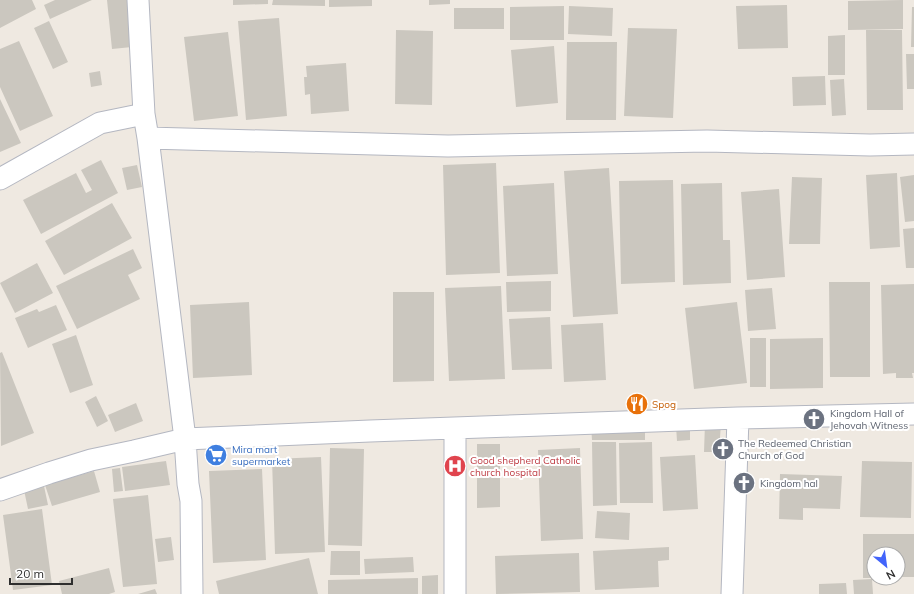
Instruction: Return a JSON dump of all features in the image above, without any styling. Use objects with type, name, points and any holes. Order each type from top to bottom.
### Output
[{"type":"street","points":[[138,0],[144,114],[185,439],[188,484],[191,501],[192,594]]},
{"type":"street","points":[[0,178],[100,123],[144,114]]},
{"type":"street","points":[[148,138],[448,146],[708,141],[870,145],[914,144]]},
{"type":"street","points":[[0,490],[49,472],[91,460],[134,452],[185,439],[738,418],[914,414]]},
{"type":"street","points":[[732,594],[738,418]]},
{"type":"street","points":[[455,428],[455,594]]},
{"type":"building","points":[[0,0],[32,0],[36,9],[0,28]]},
{"type":"building","points":[[55,0],[92,0],[50,19],[44,5]]},
{"type":"building","points":[[107,0],[127,0],[132,47],[112,49]]},
{"type":"building","points":[[233,0],[268,0],[268,4],[233,5]]},
{"type":"building","points":[[273,0],[325,0],[325,6],[272,5]]},
{"type":"building","points":[[329,0],[372,0],[372,6],[329,7]]},
{"type":"building","points":[[429,0],[450,0],[450,4],[429,5]]},
{"type":"building","points":[[903,0],[903,29],[848,30],[848,1]]},
{"type":"building","points":[[787,5],[788,48],[738,49],[736,6]]},
{"type":"building","points":[[564,6],[564,40],[510,40],[510,7]]},
{"type":"building","points":[[569,6],[613,8],[612,36],[568,34]]},
{"type":"building","points":[[912,7],[914,7],[914,47],[911,47]]},
{"type":"building","points":[[454,8],[504,8],[504,29],[454,29]]},
{"type":"building","points":[[279,18],[287,116],[246,120],[238,21]]},
{"type":"building","points":[[49,21],[68,62],[53,69],[34,28]]},
{"type":"building","points":[[628,28],[677,29],[673,118],[624,116]]},
{"type":"building","points":[[396,30],[433,31],[432,105],[395,104]]},
{"type":"building","points":[[866,30],[902,30],[903,110],[867,110]]},
{"type":"building","points":[[228,32],[238,116],[194,121],[184,37]]},
{"type":"building","points":[[845,35],[845,75],[828,75],[828,36]]},
{"type":"building","points":[[19,41],[53,116],[20,131],[0,87],[0,49]]},
{"type":"building","points":[[567,42],[617,42],[616,120],[566,120]]},
{"type":"building","points":[[554,46],[558,103],[516,107],[511,50]]},
{"type":"building","points":[[906,54],[914,54],[914,89],[907,89]]},
{"type":"building","points":[[346,63],[349,111],[311,114],[310,94],[305,95],[304,77],[307,77],[306,66]]},
{"type":"building","points":[[100,71],[102,85],[91,87],[89,73]]},
{"type":"building","points":[[825,76],[826,105],[793,106],[792,77]]},
{"type":"building","points":[[844,79],[846,115],[832,116],[830,80]]},
{"type":"building","points":[[0,99],[21,143],[0,152]]},
{"type":"building","points":[[101,160],[118,193],[41,234],[23,200],[76,173],[86,193],[92,190],[81,170]]},
{"type":"building","points":[[496,163],[500,273],[446,275],[443,165]]},
{"type":"building","points":[[137,165],[142,187],[127,190],[122,168]]},
{"type":"building","points":[[609,168],[618,314],[573,317],[564,171]]},
{"type":"building","points":[[897,173],[900,247],[870,249],[866,175]]},
{"type":"building","points":[[914,175],[914,221],[905,222],[900,177]]},
{"type":"building","points":[[792,177],[822,178],[820,244],[789,244]]},
{"type":"building","points":[[673,180],[675,282],[621,284],[619,181]]},
{"type":"building","points":[[554,183],[558,274],[507,276],[503,186]]},
{"type":"building","points":[[722,183],[723,240],[730,240],[731,283],[683,285],[681,184]]},
{"type":"building","points":[[779,189],[785,277],[747,280],[741,192]]},
{"type":"building","points":[[112,203],[132,238],[64,275],[45,241]]},
{"type":"building","points":[[914,228],[914,268],[906,268],[903,229]]},
{"type":"building","points":[[133,249],[142,268],[128,275],[140,299],[77,329],[56,286]]},
{"type":"building","points":[[37,263],[53,293],[15,313],[0,283]]},
{"type":"building","points":[[551,281],[551,311],[507,312],[506,282]]},
{"type":"building","points":[[829,282],[870,282],[870,377],[830,377]]},
{"type":"building","points":[[914,284],[914,373],[912,373],[913,378],[896,378],[896,373],[883,374],[881,285]]},
{"type":"building","points":[[501,286],[505,379],[449,381],[445,288]]},
{"type":"building","points":[[772,288],[776,329],[748,331],[745,290]]},
{"type":"building","points":[[393,292],[434,292],[434,381],[393,382]]},
{"type":"building","points":[[249,302],[252,375],[193,378],[190,305]]},
{"type":"building","points":[[737,302],[747,383],[694,389],[685,308]]},
{"type":"building","points":[[56,305],[67,330],[28,348],[15,318],[37,309],[39,312]]},
{"type":"building","points":[[550,317],[552,369],[512,370],[509,319]]},
{"type":"building","points":[[603,323],[606,380],[564,382],[561,325]]},
{"type":"building","points":[[76,335],[93,385],[70,393],[52,344]]},
{"type":"building","points":[[750,338],[766,338],[766,387],[750,387]]},
{"type":"building","points":[[823,338],[823,388],[770,389],[770,339]]},
{"type":"building","points":[[2,352],[34,433],[1,446],[0,353]]},
{"type":"building","points":[[96,396],[108,421],[97,427],[85,402]]},
{"type":"building","points":[[136,403],[143,421],[115,432],[108,415]]},
{"type":"building","points":[[705,423],[721,423],[719,452],[704,452]]},
{"type":"building","points":[[591,424],[645,424],[645,440],[592,440]]},
{"type":"building","points":[[676,426],[690,426],[690,440],[677,441]]},
{"type":"building","points":[[592,442],[616,442],[617,505],[593,506]]},
{"type":"building","points":[[652,442],[653,503],[620,503],[619,443]]},
{"type":"building","points":[[477,444],[500,444],[500,507],[477,508]]},
{"type":"building","points":[[330,448],[364,449],[362,546],[328,545]]},
{"type":"building","points":[[580,448],[583,539],[541,541],[538,450]]},
{"type":"building","points":[[695,455],[698,509],[663,511],[660,457]]},
{"type":"building","points":[[321,457],[325,552],[275,554],[272,459]]},
{"type":"building","points":[[166,461],[170,485],[125,491],[122,467]]},
{"type":"building","points":[[862,461],[912,462],[911,518],[860,517]]},
{"type":"building","points":[[120,468],[123,491],[114,492],[112,469]]},
{"type":"building","points":[[262,469],[266,560],[213,563],[209,471]]},
{"type":"building","points":[[94,471],[100,492],[52,506],[45,485]]},
{"type":"building","points":[[780,474],[842,476],[840,509],[803,508],[803,520],[779,519]]},
{"type":"building","points":[[44,486],[48,505],[28,509],[24,490]]},
{"type":"building","points":[[148,495],[157,584],[123,587],[113,499]]},
{"type":"building","points":[[42,509],[52,585],[13,590],[3,515]]},
{"type":"building","points":[[597,511],[630,513],[629,540],[595,538]]},
{"type":"building","points":[[863,534],[914,534],[914,577],[906,577],[906,546],[866,546],[866,578],[863,578]]},
{"type":"building","points":[[171,537],[174,560],[158,562],[155,539]]},
{"type":"building","points":[[669,547],[669,560],[658,561],[659,587],[595,590],[593,551]]},
{"type":"building","points":[[331,551],[360,551],[360,575],[330,575]]},
{"type":"building","points":[[579,553],[580,592],[496,594],[495,556]]},
{"type":"building","points":[[413,557],[414,572],[365,574],[364,559]]},
{"type":"building","points":[[309,558],[318,594],[219,594],[216,581]]},
{"type":"building","points":[[109,568],[115,592],[109,594],[62,594],[59,581]]},
{"type":"building","points":[[438,575],[438,594],[422,594],[422,576]]},
{"type":"building","points":[[418,578],[418,594],[328,594],[328,580]]},
{"type":"building","points":[[866,579],[866,586],[872,586],[873,594],[854,594],[853,580]]},
{"type":"building","points":[[846,583],[847,594],[819,594],[819,584]]},
{"type":"building","points":[[155,589],[157,594],[138,594]]},
{"type":"place","name":"Spog","points":[[637,404]]},
{"type":"place","name":"Kingdom Hall of Jehovah Witness","points":[[814,419]]},
{"type":"place","name":"The Redeemed Christian Church of God","points":[[723,449]]},
{"type":"place","name":"Mira mart supermarket","points":[[216,455]]},
{"type":"place","name":"Good shepherd Catholic church hospital","points":[[455,466]]},
{"type":"place","name":"Kingdom hal","points":[[744,483]]}]
